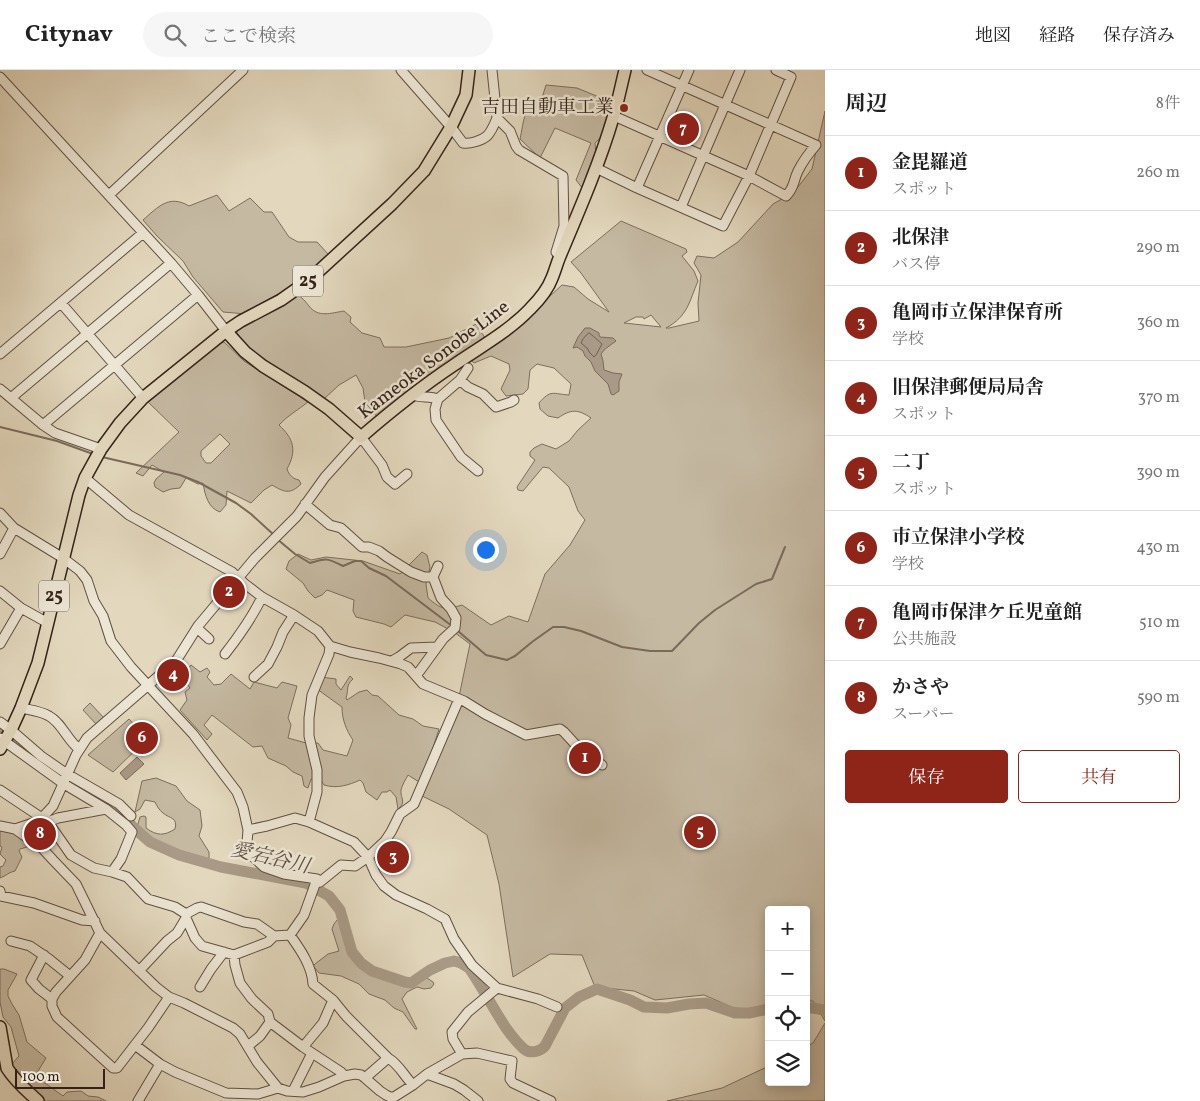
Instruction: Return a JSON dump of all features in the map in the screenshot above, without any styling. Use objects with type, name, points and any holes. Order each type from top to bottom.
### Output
[{"type":"main road","name":"25","points":[[5,738],[21,708],[38,663],[79,495],[85,478],[98,453],[120,422],[143,398],[226,331],[281,300],[308,281],[392,204],[424,171],[451,127],[466,95],[469,70]]},
{"type":"main road","name":"Kameoka Sonobe Line","points":[[226,331],[244,352],[330,409],[361,437],[412,395],[454,365],[494,340],[531,308],[541,295],[551,281],[596,168],[614,116],[625,70]]},
{"type":"main road","points":[[0,1027],[7,1068],[22,1087],[38,1101]]},
{"type":"street","points":[[109,195],[243,70]]},
{"type":"street","points":[[401,70],[463,143],[469,144],[487,136],[496,118],[492,70]]},
{"type":"street","points":[[614,116],[749,176],[786,196],[792,191],[796,173],[804,159],[816,145],[647,70]]},
{"type":"street","points":[[637,188],[689,70]]},
{"type":"street","points":[[681,207],[740,70]]},
{"type":"street","points":[[596,168],[724,226],[749,176],[791,77],[776,70]]},
{"type":"street","points":[[0,77],[171,263],[226,331]]},
{"type":"street","points":[[496,118],[510,131],[519,150],[563,176],[564,226],[556,252],[559,258]]},
{"type":"street","points":[[0,354],[143,232]]},
{"type":"street","points":[[11,398],[171,263]]},
{"type":"street","points":[[43,425],[198,295]]},
{"type":"street","points":[[61,303],[143,398]]},
{"type":"street","points":[[468,368],[460,380],[438,399],[435,408],[436,420],[461,457],[478,471]]},
{"type":"street","points":[[460,380],[468,387],[483,394],[496,407],[514,400]]},
{"type":"street","points":[[0,389],[55,433],[98,453]]},
{"type":"street","points":[[412,395],[438,399]]},
{"type":"street","points":[[45,820],[79,748],[87,738],[176,661],[197,628],[238,578],[297,516],[325,477],[361,437],[382,465],[387,477],[395,484],[407,474]]},
{"type":"street","points":[[85,478],[130,514],[151,528],[164,533],[232,572],[262,597],[318,631],[330,646],[401,664],[408,668],[423,684],[459,699],[526,735],[560,729],[575,744],[602,764]]},
{"type":"street","points":[[305,504],[330,525],[341,528],[362,547],[379,551],[411,572],[424,577],[433,577]]},
{"type":"street","points":[[0,513],[14,528],[63,558],[80,571],[87,580],[94,601],[103,616],[111,641],[131,667],[193,734],[237,792],[243,807],[248,830],[248,852],[264,867],[284,874],[320,882],[341,865],[355,866],[368,857],[385,841],[400,814],[414,804],[459,699]]},
{"type":"street","points":[[0,554],[14,528]]},
{"type":"street","points":[[416,676],[436,647],[455,628],[456,618],[441,598],[433,577],[438,566]]},
{"type":"street","points":[[0,591],[21,608],[48,623]]},
{"type":"street","points":[[225,654],[239,636],[262,597]]},
{"type":"street","points":[[0,644],[21,608]]},
{"type":"street","points":[[254,677],[268,664],[283,632],[294,615]]},
{"type":"street","points":[[197,628],[209,639]]},
{"type":"street","points":[[309,822],[317,792],[317,770],[309,736],[309,718],[312,695],[329,654],[330,646]]},
{"type":"street","points":[[392,661],[411,648],[436,647]]},
{"type":"street","points":[[21,708],[50,716],[74,745],[79,748]]},
{"type":"street","points":[[0,722],[5,738],[66,779],[126,825],[132,832],[121,859],[112,872]]},
{"type":"street","points":[[66,779],[119,804],[131,816]]},
{"type":"street","points":[[0,790],[45,820],[71,855],[94,868],[127,877],[148,898],[175,907],[186,916],[195,938],[202,946],[234,956],[268,942],[274,936],[290,934],[304,915],[316,881]]},
{"type":"street","points":[[15,829],[45,820],[106,809]]},
{"type":"street","points":[[248,830],[295,818],[309,822],[354,842],[368,857],[376,875],[384,886],[396,895],[445,919],[454,939],[472,965],[497,988],[538,998],[557,1006]]},
{"type":"street","points":[[0,826],[15,829],[42,848],[76,884],[100,933],[156,987],[169,997],[233,1028],[240,1034],[257,1062],[278,1088]]},
{"type":"street","points":[[0,891],[1,896],[34,903],[82,920],[95,920]]},
{"type":"street","points":[[139,971],[177,933],[186,916],[197,908],[201,907],[244,922],[257,924],[274,936]]},
{"type":"street","points":[[100,933],[85,960],[52,999],[52,1006],[57,1017],[113,1068],[117,1068],[169,997]]},
{"type":"street","points":[[290,934],[305,959],[313,984],[333,1000],[346,1016],[388,1058],[399,1066],[413,1085]]},
{"type":"street","points":[[11,941],[30,946],[70,976]]},
{"type":"street","points":[[200,987],[224,952]]},
{"type":"street","points":[[44,955],[31,980],[52,999]]},
{"type":"street","points":[[234,956],[240,983],[252,999],[268,1014],[270,1022],[344,1076]]},
{"type":"street","points":[[462,1054],[453,1039],[452,1032],[468,1012],[497,988]]},
{"type":"street","points":[[303,1047],[322,1023],[333,1000]]},
{"type":"street","points":[[248,1046],[260,1036],[270,1022]]},
{"type":"street","points":[[135,1045],[160,1064],[186,1078],[226,1093],[258,1094],[278,1088],[293,1091],[302,1096],[344,1076],[355,1074],[362,1075],[380,1091],[390,1097],[394,1097],[427,1074],[462,1054],[476,1053],[512,1061],[510,1079],[513,1083],[551,1101]]},
{"type":"street","points":[[293,1091],[312,1053]]},
{"type":"street","points":[[365,1078],[388,1058]]},
{"type":"street","points":[[138,1101],[160,1064]]},
{"type":"street","points":[[427,1074],[459,1087],[478,1101]]},
{"type":"street","points":[[376,1087],[376,1094],[380,1101]]},
{"type":"shaded area","points":[[546,85],[577,88],[611,102],[604,134],[595,143],[596,156],[583,189],[576,180],[591,143],[555,128],[540,158],[520,139],[525,115],[531,105],[542,98]]},
{"type":"shaded area","points":[[825,111],[825,1021],[813,1001],[810,1001],[810,906],[765,906],[765,1005],[748,1009],[734,1008],[704,995],[655,1000],[634,991],[595,987],[582,955],[550,954],[513,977],[499,884],[487,835],[449,809],[420,795],[455,716],[470,644],[454,632],[435,622],[405,615],[391,627],[356,617],[353,611],[354,600],[327,590],[315,598],[303,583],[286,569],[289,561],[298,554],[311,560],[326,557],[363,561],[400,574],[422,552],[427,555],[430,567],[426,584],[428,598],[437,605],[451,608],[462,605],[491,625],[509,616],[528,622],[545,574],[570,545],[585,520],[578,511],[569,487],[549,468],[543,467],[523,491],[518,490],[517,487],[535,460],[530,456],[530,452],[534,448],[542,444],[556,449],[569,441],[591,418],[574,411],[558,418],[548,416],[540,409],[539,403],[550,394],[569,395],[571,384],[554,368],[537,364],[530,370],[528,389],[523,394],[506,396],[501,389],[510,370],[509,364],[491,356],[474,363],[472,361],[524,320],[562,285],[574,287],[588,299],[609,312],[571,262],[621,221],[686,249],[687,252],[682,256],[694,271],[698,281],[690,302],[679,319],[666,328],[699,321],[698,303],[701,275],[694,263],[697,256],[714,258],[738,242],[773,204],[794,192],[812,169]],"holes":[[[651,315],[661,327],[624,323],[636,317],[643,317],[644,319]]]},
{"type":"shaded area","points":[[217,195],[229,211],[250,198],[264,212],[272,212],[289,237],[298,242],[317,242],[329,255],[307,276],[246,314],[223,312],[193,277],[183,261],[143,220],[164,204],[175,201],[189,206]]},
{"type":"shaded area","points":[[296,294],[316,312],[325,314],[344,311],[351,317],[350,322],[362,333],[380,338],[384,347],[406,347],[449,338],[476,324],[485,338],[456,356],[377,417],[365,402],[363,388],[356,375],[339,385],[324,399],[300,382],[270,367],[246,347],[236,331]]},
{"type":"shaded area","points":[[224,342],[244,361],[308,402],[279,425],[291,440],[293,451],[287,469],[301,484],[290,491],[272,485],[251,503],[227,491],[226,505],[220,512],[210,504],[203,483],[198,484],[186,478],[180,488],[163,492],[155,487],[154,483],[164,472],[152,465],[143,476],[136,473],[179,432],[148,402],[213,346]],"holes":[[[220,434],[230,444],[211,463],[206,463],[201,456],[201,451]]]},
{"type":"shaded area","points":[[191,665],[200,672],[207,668],[210,672],[207,677],[214,685],[221,684],[231,674],[250,689],[254,682],[277,688],[282,682],[297,686],[288,718],[291,725],[288,738],[306,743],[318,743],[323,750],[347,756],[353,740],[345,724],[342,707],[317,689],[321,677],[336,679],[336,684],[341,690],[350,676],[353,679],[348,686],[347,700],[359,692],[367,690],[372,695],[378,696],[399,715],[413,719],[423,726],[439,729],[419,782],[408,775],[401,790],[402,804],[398,809],[396,797],[390,790],[382,792],[377,800],[366,792],[360,780],[334,787],[324,785],[320,778],[311,779],[308,788],[304,786],[302,776],[268,758],[262,746],[253,747],[212,715],[204,725],[212,734],[207,740],[180,710],[187,700],[185,692],[190,688],[181,676]]},
{"type":"shaded area","points":[[90,703],[104,718],[97,725],[83,710]]},
{"type":"shaded area","points":[[129,719],[147,739],[113,772],[88,755]]},
{"type":"shaded area","points":[[156,778],[176,786],[187,801],[200,810],[202,826],[199,836],[209,852],[209,859],[165,846],[137,827],[140,817],[144,816],[146,817],[146,828],[154,833],[164,834],[175,829],[174,820],[162,812],[155,802],[145,800],[140,809],[135,812],[142,781]]},
{"type":"shaded area","points":[[3,829],[30,844],[20,849],[22,857],[15,871],[0,878],[0,867],[3,866],[6,860],[0,854],[2,847],[0,846],[0,830]]},
{"type":"shaded area","points":[[341,915],[347,917],[347,928],[357,954],[353,959],[354,961],[393,981],[412,984],[427,978],[433,982],[434,984],[431,988],[417,987],[407,992],[402,999],[417,1029],[415,1029],[403,1012],[394,1008],[385,1000],[369,994],[359,984],[341,976],[319,973],[313,966],[328,954],[339,951],[332,929]]},
{"type":"shaded area","points":[[0,969],[17,974],[8,990],[8,996],[19,1015],[27,1042],[46,1058],[35,1076],[63,1096],[67,1092],[81,1091],[88,1096],[98,1097],[106,1101],[45,1101],[26,1085],[11,1065],[19,1056],[11,1027],[3,1017],[0,1002]]},
{"type":"shaded area","points":[[825,1023],[825,1101],[667,1101],[722,1088],[765,1068],[765,1086],[810,1086],[810,1045]]},
{"type":"water","points":[[585,328],[590,328],[599,333],[600,337],[613,338],[616,341],[601,354],[604,370],[622,374],[619,382],[619,391],[613,395],[608,384],[595,371],[583,351],[577,347],[573,348]]},
{"type":"water","points":[[137,757],[144,764],[126,780],[120,773]]},
{"type":"waterway","points":[[0,427],[57,441],[93,454]]},
{"type":"waterway","points":[[102,457],[180,475],[198,482],[236,503],[274,535]]},
{"type":"waterway","points":[[277,539],[295,554],[310,563],[327,560],[343,566],[355,561],[361,561],[369,568],[386,576],[452,626]]},
{"type":"waterway","points":[[458,631],[486,655],[507,660],[553,627],[564,627],[581,631],[622,647],[650,651],[672,651],[699,623],[715,610],[756,584],[772,579],[785,547]]},
{"type":"waterway","name":"愛宕谷川","points":[[0,730],[46,766],[115,808],[150,842],[179,855],[221,867],[306,883],[329,896],[340,910],[352,952],[361,963],[372,971],[411,983],[430,970],[445,963],[454,961],[461,963],[469,968],[506,1028],[526,1051],[535,1052],[543,1048],[565,1008],[579,997],[597,989],[630,1000],[644,1007],[667,1008],[706,1003],[735,1013],[765,1010]]},
{"type":"waterway","name":"愛宕谷川","points":[[810,1008],[825,1010]]},
{"type":"place","name":"吉田自動車工業","points":[[624,108]]},
{"type":"place","name":"亀岡市保津ケ丘児童館","points":[[683,129]]},
{"type":"place","name":"北保津","points":[[229,592]]},
{"type":"place","name":"旧保津郵便局局舎","points":[[173,675]]},
{"type":"place","name":"市立保津小学校","points":[[142,738]]},
{"type":"place","name":"金毘羅道","points":[[585,758]]},
{"type":"place","name":"二丁","points":[[700,832]]},
{"type":"place","name":"かさや","points":[[40,834]]},
{"type":"place","name":"亀岡市立保津保育所","points":[[393,857]]}]
